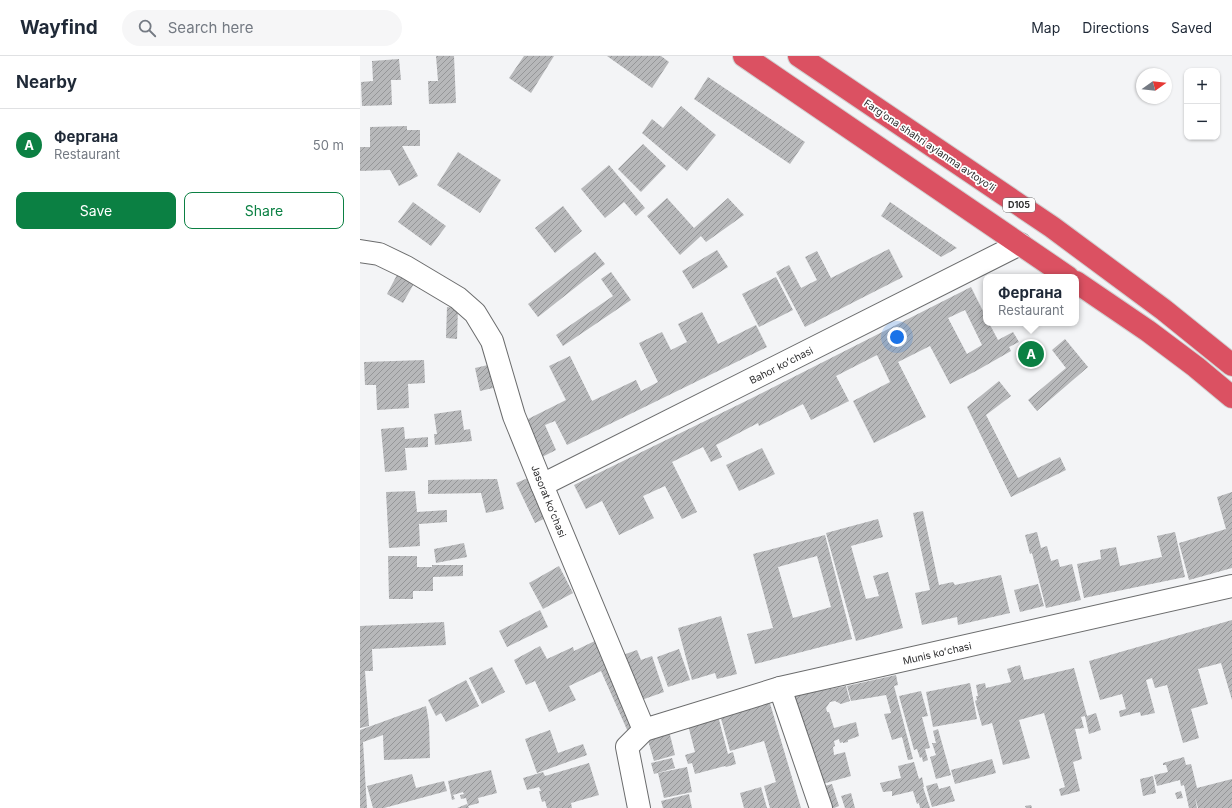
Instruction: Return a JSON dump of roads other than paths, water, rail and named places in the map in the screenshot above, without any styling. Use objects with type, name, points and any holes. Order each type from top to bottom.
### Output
[{"type":"highway","points":[[744,56],[1064,274]]},
{"type":"highway","name":"Farg‘ona shahri aylanma avtoyo‘li","points":[[799,56],[1052,227],[1164,310],[1232,365]]},
{"type":"highway","points":[[1079,284],[1196,366],[1232,397]]},
{"type":"street","name":"Bahor koʻchasi","points":[[542,485],[1020,244]]},
{"type":"street","name":"Jasorat koʻchasi","points":[[360,251],[379,254],[406,267],[458,298],[475,313],[492,342],[514,416],[644,730]]},
{"type":"street","name":"Munis koʻchasi","points":[[644,730],[780,688],[1232,586]]},
{"type":"street","points":[[780,688],[821,808]]},
{"type":"street","points":[[639,808],[627,747],[644,730]]},
{"type":"place","name":"Фергана","points":[[1031,354]]}]
